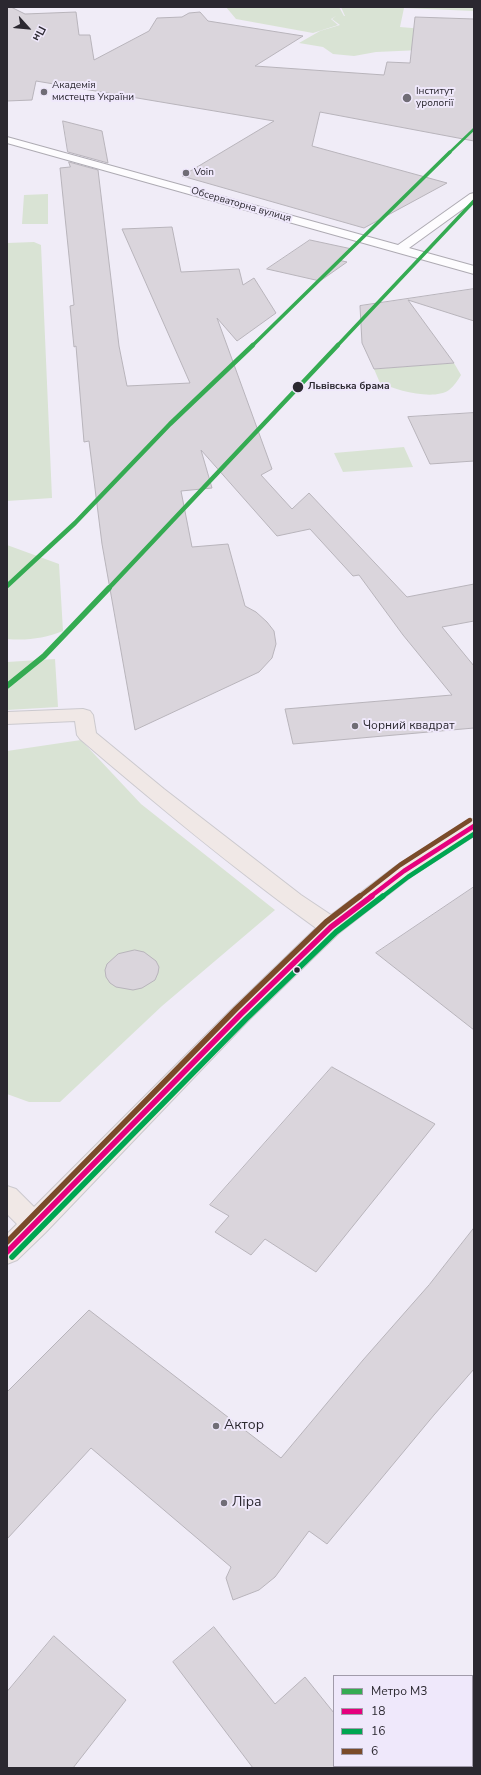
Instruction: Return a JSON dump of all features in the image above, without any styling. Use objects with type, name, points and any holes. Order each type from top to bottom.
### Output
[{"type":"main road","points":[[7,718],[82,715],[87,735],[157,794],[293,900],[331,927]]},
{"type":"main road","points":[[7,1252],[280,975],[331,927],[404,871],[474,826]]},
{"type":"main road","points":[[7,1197],[35,1225]]},
{"type":"street","name":"Обсерваторна вулиця","points":[[7,140],[474,270]]},
{"type":"street","points":[[400,249],[474,196]]},
{"type":"green space","points":[[226,7],[339,7],[344,16],[341,7],[474,7],[474,11],[404,8],[400,27],[460,32],[421,50],[376,52],[354,56],[333,54],[323,47],[299,43],[320,31],[340,25],[332,19],[336,16],[331,19],[338,25],[313,33],[236,19]]},
{"type":"green space","points":[[48,194],[48,224],[22,224],[24,195]]},
{"type":"green space","points":[[34,242],[41,245],[52,498],[7,501],[7,243]]},
{"type":"green space","points":[[454,363],[461,375],[459,379],[449,390],[434,395],[395,389],[380,383],[374,369]]},
{"type":"green space","points":[[404,447],[413,467],[343,472],[334,453]]},
{"type":"green space","points":[[7,545],[59,564],[63,631],[22,640],[7,639]]},
{"type":"green space","points":[[55,659],[58,707],[7,710],[7,662]]},
{"type":"green space","points":[[81,740],[141,804],[275,910],[162,1006],[60,1102],[29,1102],[7,1094],[7,751]]},
{"type":"building","points":[[7,7],[11,7],[25,14],[76,12],[79,35],[90,35],[94,60],[149,31],[157,18],[182,17],[189,13],[200,12],[208,21],[303,36],[255,66],[384,75],[387,62],[410,63],[415,17],[474,19],[474,141],[320,112],[312,146],[447,183],[364,228],[182,176],[274,121],[36,81],[32,100],[7,101]]},
{"type":"building","points":[[63,121],[102,131],[108,163],[68,152]]},
{"type":"building","points":[[69,162],[98,170],[119,346],[127,386],[190,383],[122,229],[172,227],[181,272],[239,269],[243,285],[254,278],[276,313],[237,341],[217,318],[272,469],[261,475],[292,509],[309,493],[407,597],[474,584],[474,621],[442,627],[474,666],[474,728],[293,744],[285,709],[452,695],[403,635],[359,575],[353,576],[310,529],[277,536],[201,450],[212,488],[181,491],[192,547],[228,544],[245,606],[256,612],[267,622],[274,631],[276,644],[272,658],[259,672],[135,730],[102,544],[89,441],[84,442],[76,346],[74,347],[70,306],[74,305],[60,168],[70,167]]},
{"type":"building","points":[[310,240],[352,249],[338,260],[347,262],[320,281],[267,269]]},
{"type":"building","points":[[474,289],[474,321],[408,300],[454,363],[374,369],[362,343],[360,306]]},
{"type":"building","points":[[474,413],[474,461],[430,464],[408,417]]},
{"type":"building","points":[[474,887],[474,1030],[376,953]]},
{"type":"building","points":[[135,950],[144,952],[156,961],[159,967],[155,980],[142,988],[133,990],[116,987],[110,983],[106,977],[105,970],[107,964],[118,954]]},
{"type":"building","points":[[332,1067],[435,1124],[316,1272],[265,1239],[251,1255],[215,1232],[229,1216],[210,1205]]},
{"type":"building","points":[[474,1228],[474,1369],[327,1544],[309,1531],[275,1577],[259,1590],[233,1600],[226,1578],[231,1567],[91,1448],[7,1539],[7,1392],[89,1310],[281,1458],[363,1360],[429,1285]]},
{"type":"building","points":[[214,1627],[275,1704],[305,1677],[333,1712],[334,1768],[253,1768],[173,1662]]},
{"type":"building","points":[[54,1636],[126,1700],[73,1768],[7,1768],[7,1692]]},
{"type":"metro line","name":"M3","points":[[7,586],[75,523],[170,424],[305,295],[474,129]]},
{"type":"metro line","name":"M3","points":[[7,686],[44,656],[155,541],[247,441],[474,201]]},
{"type":"transit line","name":"6","points":[[7,1242],[236,1009],[326,922],[400,865],[470,820]]},
{"type":"transit line","name":"18","points":[[7,1252],[241,1014],[331,927],[404,871],[474,826]]},
{"type":"transit line","name":"16","points":[[12,1257],[246,1019],[336,932],[408,877],[474,834]]},
{"type":"place","name":"Академія мистецтв України","points":[[44,92]]},
{"type":"place","name":"Інститут урології","points":[[407,98]]},
{"type":"place","name":"Voin","points":[[186,173]]},
{"type":"place","name":"Львівська брама","points":[[298,387]]},
{"type":"place","name":"Чорний квадрат","points":[[355,726]]},
{"type":"place","name":"Актор","points":[[216,1426]]},
{"type":"place","name":"Ліра","points":[[224,1503]]}]
